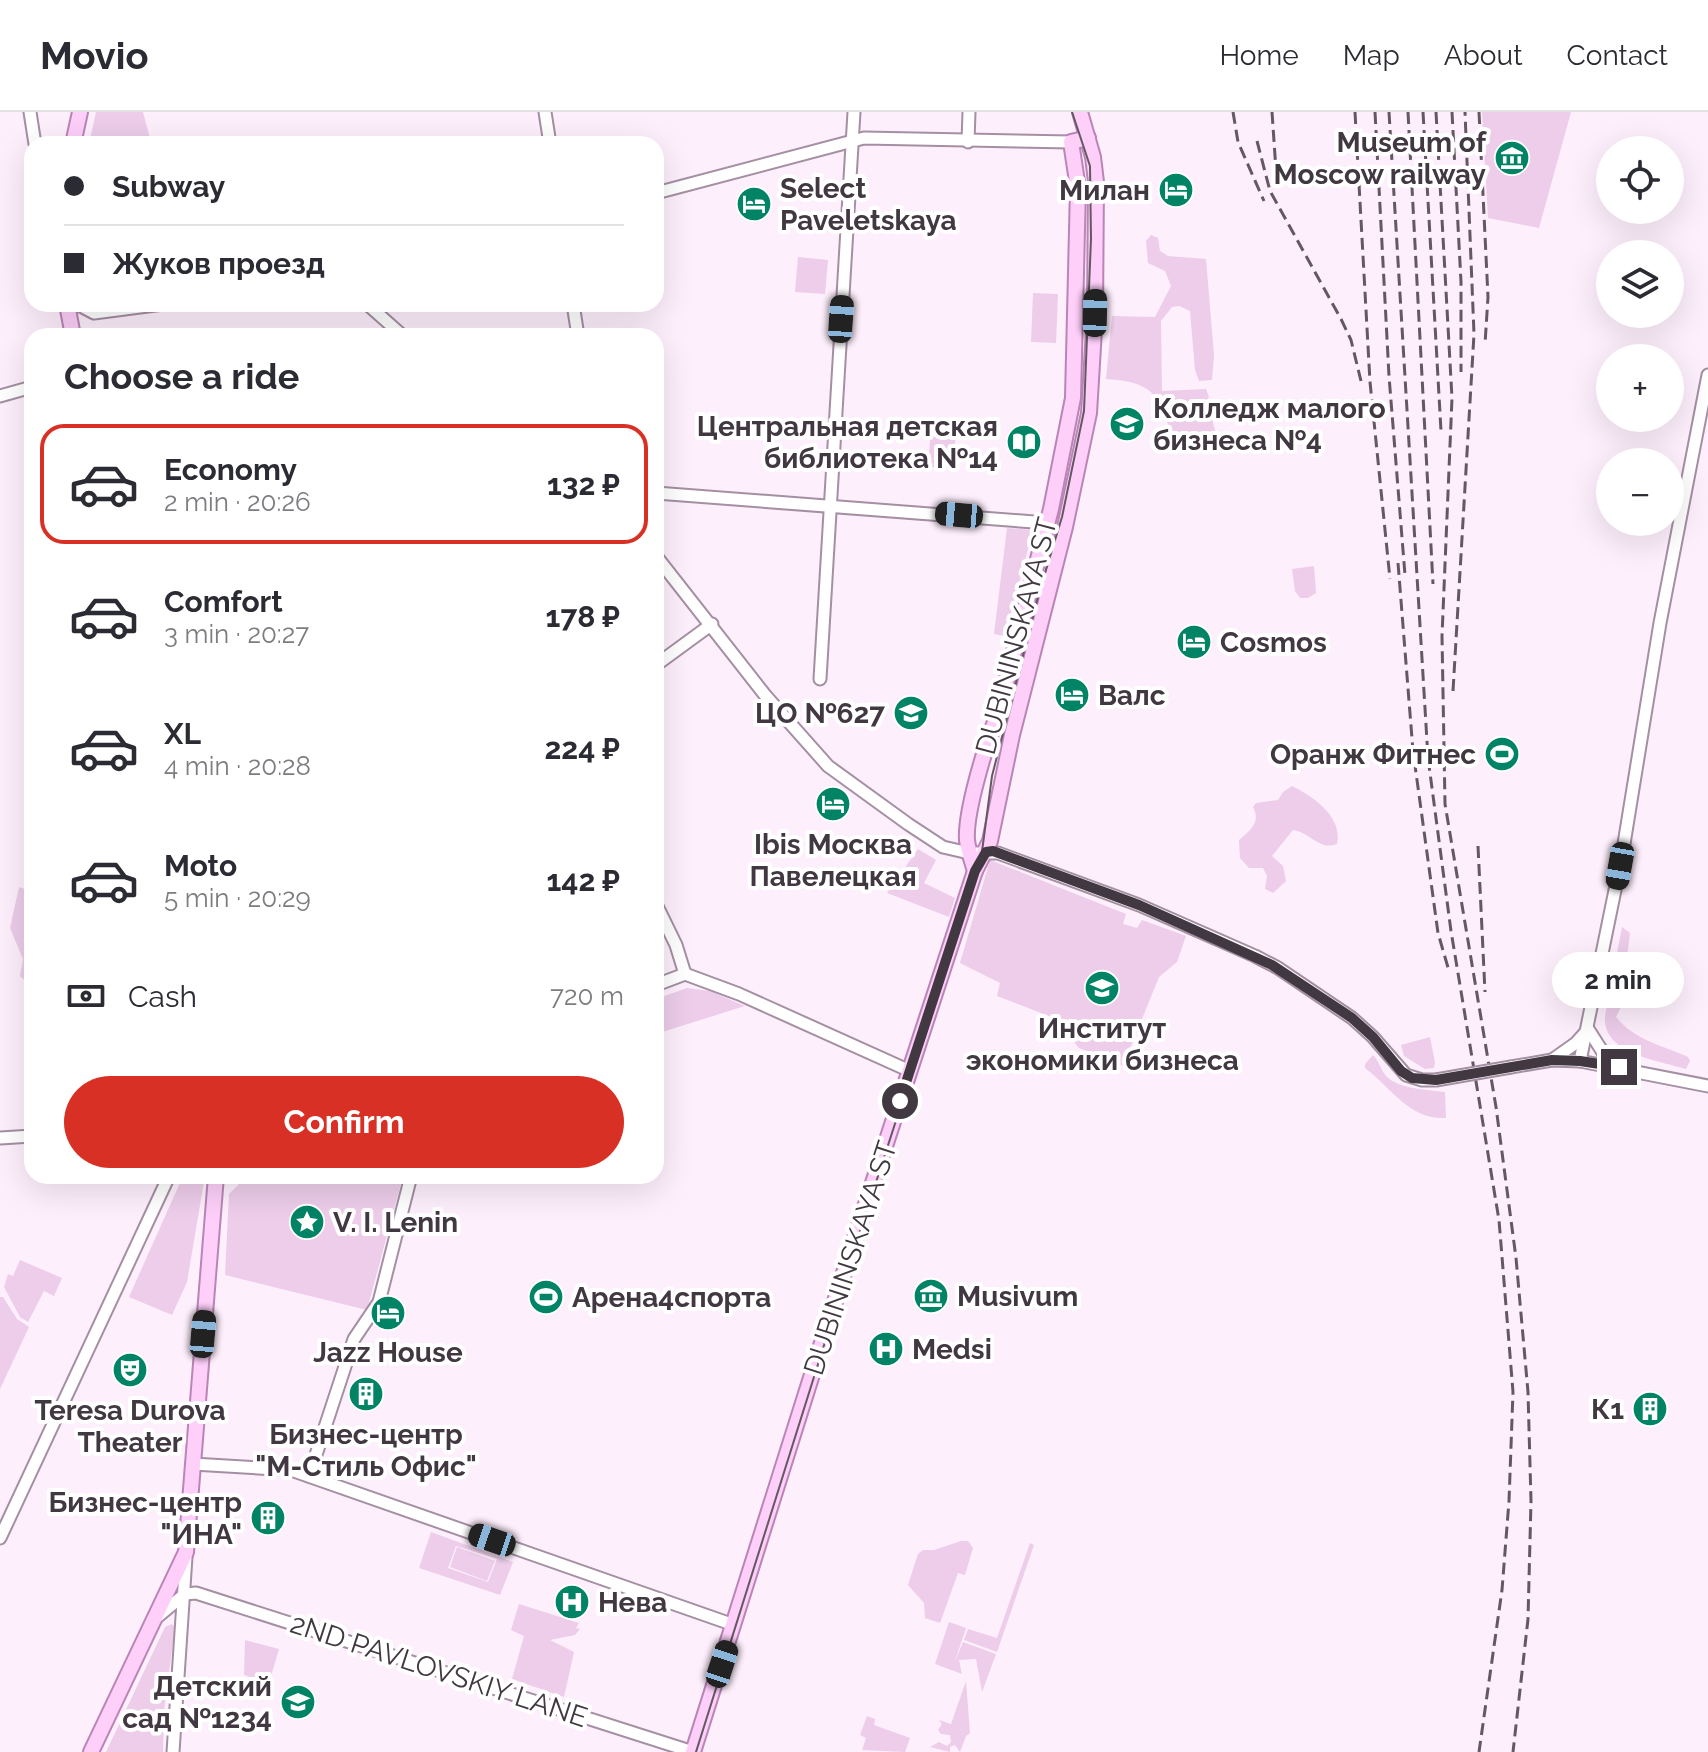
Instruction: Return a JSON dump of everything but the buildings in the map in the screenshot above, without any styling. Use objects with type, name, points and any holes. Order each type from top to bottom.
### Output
[{"type":"main road","points":[[75,136],[80,112]]},
{"type":"main road","points":[[975,871],[989,852],[1013,727],[1065,527],[1089,413],[1095,313],[1096,182],[1080,112]]},
{"type":"main road","points":[[1071,142],[1088,138]]},
{"type":"main road","name":"DUBININSKAYA ST","points":[[693,1752],[850,1253],[975,871],[969,853],[968,831],[986,745],[997,717],[1047,523],[1073,398],[1078,188],[1071,142]]},
{"type":"main road","points":[[91,1752],[186,1552],[215,1184]]},
{"type":"street","points":[[30,112],[34,136]]},
{"type":"street","points":[[545,112],[549,136]]},
{"type":"street","points":[[820,679],[854,112]]},
{"type":"street","points":[[968,142],[969,112]]},
{"type":"street","points":[[664,191],[864,138],[1071,142]]},
{"type":"street","points":[[376,312],[394,328]]},
{"type":"street","points":[[1580,1061],[1622,856],[1660,623],[1708,375]]},
{"type":"street","points":[[0,396],[24,389]]},
{"type":"street","points":[[664,494],[1047,523]]},
{"type":"street","points":[[664,566],[765,695],[828,766],[943,847],[969,853],[989,852],[1139,905],[1272,965],[1352,1018],[1406,1075],[1422,1080],[1552,1060],[1619,1067],[1708,1086]]},
{"type":"street","points":[[664,659],[712,624]]},
{"type":"street","points":[[664,920],[685,974]]},
{"type":"street","points":[[664,982],[685,974],[739,994],[910,1071]]},
{"type":"street","points":[[1552,1060],[1576,1043],[1588,1029]]},
{"type":"street","points":[[1588,1029],[1604,1054],[1619,1067]]},
{"type":"street","points":[[0,1138],[24,1136]]},
{"type":"street","points":[[0,1538],[165,1184]]},
{"type":"street","points":[[309,1476],[354,1339],[379,1302],[409,1184]]},
{"type":"street","points":[[193,1464],[291,1470],[734,1625]]},
{"type":"street","points":[[173,1752],[186,1552]]},
{"type":"street","name":"2ND PAVLOVSKIY LANE","points":[[185,1594],[196,1593],[693,1752]]},
{"type":"street","points":[[155,1618],[185,1594]]},
{"type":"street","points":[[155,1618],[174,1617],[182,1627]]},
{"type":"shaded area","points":[[96,112],[143,112],[149,136],[91,136]]},
{"type":"shaded area","points":[[1482,112],[1571,112],[1539,228],[1488,218]]},
{"type":"shaded area","points":[[1151,235],[1158,238],[1160,251],[1168,256],[1206,259],[1214,355],[1212,380],[1199,381],[1195,370],[1190,311],[1179,306],[1172,307],[1161,321],[1162,391],[1206,389],[1209,397],[1204,404],[1208,404],[1216,434],[1173,447],[1165,412],[1184,406],[1163,408],[1153,394],[1140,385],[1106,379],[1112,316],[1155,317],[1171,286],[1165,271],[1148,263],[1146,241]]},
{"type":"shaded area","points":[[798,257],[828,260],[825,294],[795,292]]},
{"type":"shaded area","points":[[1033,293],[1058,294],[1056,343],[1031,342]]},
{"type":"shaded area","points":[[931,428],[956,430],[953,468],[928,467]]},
{"type":"shaded area","points":[[1007,528],[1033,530],[1005,636],[994,634]]},
{"type":"shaded area","points":[[1314,566],[1316,593],[1300,598],[1295,591],[1292,569]]},
{"type":"shaded area","points":[[1292,786],[1325,809],[1336,825],[1337,844],[1325,845],[1293,830],[1272,856],[1283,866],[1286,881],[1273,893],[1265,889],[1267,876],[1263,868],[1249,868],[1240,858],[1239,840],[1254,825],[1256,817],[1253,807],[1256,803],[1278,800]]},
{"type":"shaded area","points":[[918,849],[936,860],[924,883],[955,898],[949,917],[887,893]]},
{"type":"shaded area","points":[[990,860],[1126,914],[1123,924],[1137,928],[1142,920],[1186,936],[1177,962],[1159,977],[1123,1066],[1079,1048],[1054,1018],[997,996],[1000,983],[960,963]]},
{"type":"shaded area","points":[[19,887],[24,889],[24,980],[20,976],[23,959],[10,928]]},
{"type":"shaded area","points":[[1622,927],[1630,933],[1621,1007],[1616,1017],[1640,1037],[1688,1057],[1690,1061],[1686,1069],[1622,1047],[1606,1029],[1605,1016]]},
{"type":"shaded area","points":[[687,988],[710,991],[745,1006],[664,1031],[664,996]]},
{"type":"shaded area","points":[[1430,1037],[1435,1062],[1434,1068],[1425,1069],[1404,1056],[1401,1045]]},
{"type":"shaded area","points":[[1373,1055],[1385,1075],[1393,1081],[1445,1092],[1446,1118],[1422,1114],[1402,1102],[1365,1068]]},
{"type":"shaded area","points":[[179,1184],[204,1184],[187,1282],[172,1315],[129,1297]]},
{"type":"shaded area","points":[[239,1184],[401,1184],[367,1310],[225,1275],[229,1194]]},
{"type":"shaded area","points":[[20,1260],[62,1278],[54,1296],[44,1291],[28,1322],[20,1317],[4,1287],[8,1274],[13,1276]]},
{"type":"shaded area","points":[[0,1297],[17,1319],[29,1327],[0,1389]]},
{"type":"shaded area","points":[[431,1532],[513,1562],[500,1595],[419,1568]],"holes":[[[456,1546],[497,1559],[488,1582],[448,1568]]]},
{"type":"shaded area","points":[[968,1541],[973,1548],[965,1575],[958,1573],[940,1623],[925,1618],[924,1603],[908,1585],[918,1554]]},
{"type":"shaded area","points":[[1030,1543],[1034,1545],[997,1652],[964,1640],[968,1629],[997,1638]]},
{"type":"shaded area","points":[[457,1547],[495,1561],[487,1581],[450,1567]]},
{"type":"shaded area","points":[[519,1604],[579,1623],[576,1628],[580,1629],[575,1635],[550,1640],[574,1652],[564,1697],[512,1679],[524,1636],[511,1630]]},
{"type":"shaded area","points":[[949,1622],[966,1628],[954,1664],[963,1642],[996,1654],[982,1692],[976,1659],[959,1660],[962,1674],[935,1664]]},
{"type":"shaded area","points":[[172,1624],[175,1627],[164,1710],[163,1752],[106,1752],[165,1627]]},
{"type":"shaded area","points":[[245,1640],[279,1649],[269,1683],[244,1675]]},
{"type":"shaded area","points":[[966,1681],[970,1733],[960,1752],[955,1745],[950,1747],[950,1752],[930,1747],[939,1742],[947,1746],[951,1742],[950,1735],[941,1734],[938,1730],[942,1724],[939,1720],[951,1724]]},
{"type":"shaded area","points":[[867,1716],[875,1719],[874,1725],[910,1738],[905,1752],[862,1750],[866,1738],[860,1735]]},
{"type":"tram line","points":[[696,1752],[981,859],[992,776],[1062,517],[1084,411],[1091,239],[1090,166],[1072,112]]},
{"type":"railway","points":[[1233,112],[1238,142],[1264,201]]},
{"type":"railway","points":[[1272,112],[1277,185]]},
{"type":"railway","points":[[1355,112],[1370,382],[1390,579]]},
{"type":"railway","points":[[1375,112],[1389,376],[1405,575]]},
{"type":"railway","points":[[1389,112],[1428,758],[1451,931],[1499,1220],[1513,1392],[1502,1590],[1479,1752]]},
{"type":"railway","points":[[1408,112],[1433,584]]},
{"type":"railway","points":[[1423,112],[1441,431]]},
{"type":"railway","points":[[1436,112],[1452,398],[1442,636],[1445,804],[1496,1107],[1516,1258],[1528,1392],[1531,1501],[1528,1619],[1513,1752]]},
{"type":"railway","points":[[1452,112],[1461,282],[1461,372]]},
{"type":"railway","points":[[1453,691],[1474,334],[1465,112]]},
{"type":"railway","points":[[1479,112],[1488,297],[1485,344]]},
{"type":"railway","points":[[1257,141],[1270,191],[1341,319],[1351,340],[1361,381]]},
{"type":"railway","points":[[1398,563],[1413,751],[1438,933],[1449,971]]},
{"type":"railway","points":[[1478,846],[1485,992]]},
{"type":"place","name":"Museum of Moscow railway","points":[[1512,158]]},
{"type":"place","name":"Милан","points":[[1176,190]]},
{"type":"place","name":"Select Paveletskaya","points":[[754,204]]},
{"type":"place","name":"Колледж малого бизнеса №4","points":[[1127,424]]},
{"type":"place","name":"Центральная детская библиотека №14","points":[[1024,442]]},
{"type":"place","name":"Cosmos","points":[[1194,642]]},
{"type":"place","name":"Валс","points":[[1072,695]]},
{"type":"place","name":"ЦО №627","points":[[911,713]]},
{"type":"place","name":"Оранж Фитнес","points":[[1502,754]]},
{"type":"place","name":"Ibis Москва Павелецкая","points":[[833,804]]},
{"type":"place","name":"Институт экономики бизнеса","points":[[1102,988]]},
{"type":"place","name":"V. I. Lenin","points":[[307,1222]]},
{"type":"place","name":"Musivum","points":[[931,1296]]},
{"type":"place","name":"Арена4спорта","points":[[546,1297]]},
{"type":"place","name":"Jazz House","points":[[388,1313]]},
{"type":"place","name":"Medsi","points":[[886,1349]]},
{"type":"place","name":"Teresa Durova Theater","points":[[130,1370]]},
{"type":"place","name":"Бизнес-центр \"М-Стиль Офис\"","points":[[366,1394]]},
{"type":"place","name":"К1","points":[[1650,1409]]},
{"type":"place","name":"Бизнес-центр \"ИНА\"","points":[[268,1518]]},
{"type":"place","name":"Нева","points":[[572,1602]]},
{"type":"place","name":"Детский сад №1234","points":[[298,1702]]},
{"type":"route","points":[[900,1101],[975,871],[986,852],[993,851],[1139,905],[1272,965],[1352,1018],[1373,1037],[1401,1071],[1412,1078],[1436,1080],[1552,1060],[1619,1067]]}]
